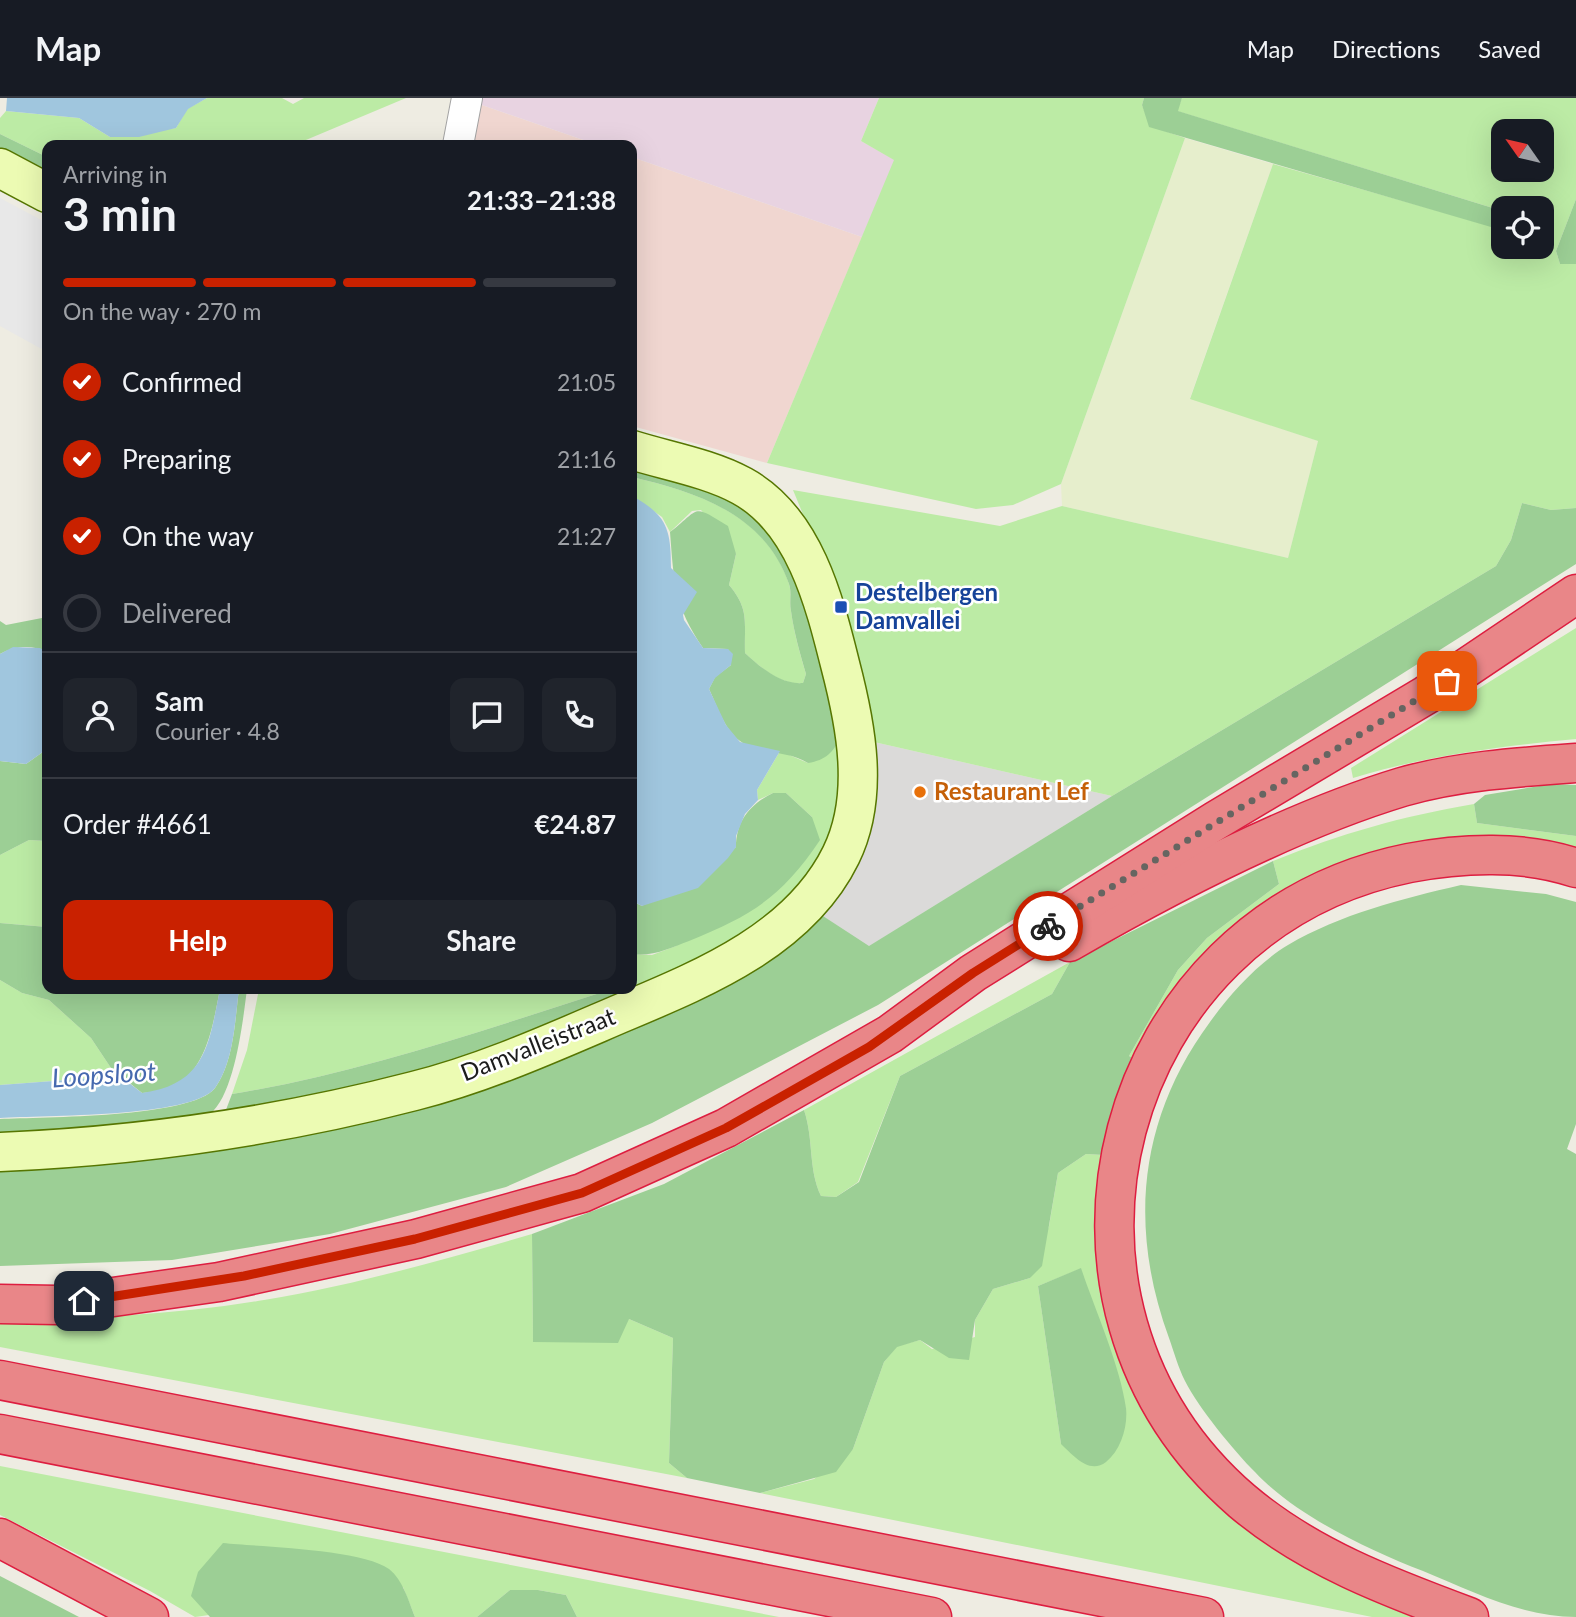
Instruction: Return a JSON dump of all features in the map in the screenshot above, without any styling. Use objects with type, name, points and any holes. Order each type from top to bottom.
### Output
[{"type":"highway","points":[[890,1034],[973,973],[1215,821],[1426,695],[1576,594]]},
{"type":"highway","points":[[0,1304],[57,1305],[219,1282],[415,1239],[582,1193],[726,1128],[890,1034],[985,990],[1121,912],[1337,810],[1404,786],[1500,769],[1576,763]]},
{"type":"highway","points":[[1469,1617],[1391,1588],[1330,1561],[1279,1530],[1240,1499],[1190,1445],[1147,1376],[1130,1330],[1116,1273],[1114,1205],[1124,1134],[1144,1076],[1176,1018],[1216,968],[1260,929],[1312,894],[1347,879],[1437,858],[1524,858],[1576,868]]},
{"type":"highway","points":[[0,1380],[1204,1617]]},
{"type":"highway","points":[[0,1434],[932,1617]]},
{"type":"highway","points":[[0,1538],[149,1617]]},
{"type":"street","points":[[459,140],[467,98]]},
{"type":"street","points":[[0,168],[42,190]]},
{"type":"street","name":"Damvalleistraat","points":[[0,1152],[213,1133],[417,1091],[543,1046],[673,992],[764,941],[815,897],[841,855],[853,821],[857,788],[858,757],[845,681],[827,608],[803,553],[773,510],[744,487],[637,452]]},
{"type":"shaded area","points":[[481,98],[879,98],[861,141],[895,160],[862,237],[637,159],[637,140],[583,140],[479,104]]},
{"type":"shaded area","points":[[479,104],[583,140],[471,140]]},
{"type":"shaded area","points":[[637,159],[862,237],[767,463],[637,427]]},
{"type":"shaded area","points":[[0,198],[42,220],[42,349],[0,326]]},
{"type":"shaded area","points":[[874,742],[1112,796],[868,947],[823,916],[848,874]]},
{"type":"green space","points":[[207,98],[282,98],[293,104],[304,98],[406,98],[306,140],[42,140],[42,155],[0,134],[0,118],[6,111],[79,118],[110,137],[176,128],[187,109]]},
{"type":"green space","points":[[879,98],[1144,98],[1142,105],[1150,126],[1185,138],[1061,484],[1013,505],[976,509],[767,463],[894,160],[861,141]]},
{"type":"green space","points":[[1144,98],[1182,98],[1178,111],[1491,207],[1491,227],[1149,127],[1142,105]]},
{"type":"green space","points":[[1182,98],[1576,98],[1576,199],[1556,251],[1560,264],[1576,264],[1576,508],[1551,510],[1522,503],[1511,540],[1496,566],[1112,796],[874,742],[833,587],[793,490],[1000,526],[1062,506],[1288,558],[1318,441],[1190,399],[1273,164],[1491,226],[1491,259],[1554,259],[1554,196],[1491,196],[1491,207],[1177,111]]},
{"type":"green space","points":[[0,134],[42,155],[42,175],[0,153]]},
{"type":"green space","points":[[1185,138],[1273,164],[1190,398],[1318,441],[1288,558],[1062,506],[1061,484]]},
{"type":"green space","points":[[1576,199],[1576,264],[1560,264],[1556,251]]},
{"type":"green space","points":[[637,461],[673,471],[756,513],[803,578],[841,736],[824,758],[808,763],[747,745],[734,736],[722,717],[709,689],[715,677],[731,665],[728,649],[703,648],[686,619],[677,593],[670,532],[697,511],[702,511],[728,526],[736,554],[729,585],[743,609],[745,653],[779,678],[803,683],[806,674],[792,619],[790,587],[778,560],[746,523],[703,499],[637,478]]},
{"type":"green space","points":[[637,478],[704,499],[746,523],[764,540],[778,560],[789,584],[790,608],[806,674],[803,683],[779,679],[745,653],[743,609],[729,585],[736,554],[701,510],[692,511],[670,532],[662,517],[637,500]]},
{"type":"green space","points":[[1522,503],[1551,510],[1576,508],[1576,564],[878,1005],[652,1123],[506,1187],[330,1234],[172,1260],[0,1266],[0,1168],[167,1157],[703,998],[823,916],[869,946],[1112,796],[1496,566],[1511,540]]},
{"type":"green space","points":[[42,618],[42,650],[23,647],[0,654],[0,621],[6,625]]},
{"type":"green space","points":[[1576,628],[1576,739],[1463,753],[1353,778],[1351,768]]},
{"type":"green space","points":[[841,736],[842,811],[821,863],[767,922],[637,991],[637,954],[652,955],[676,946],[812,817],[786,793],[773,793],[758,800],[757,790],[780,751],[808,763]]},
{"type":"green space","points":[[42,753],[42,841],[29,840],[0,855],[0,761],[26,764]]},
{"type":"green space","points":[[1552,784],[1576,785],[1576,836],[1477,823],[1474,804],[1485,795]]},
{"type":"green space","points":[[773,793],[786,793],[812,817],[820,840],[806,860],[778,891],[748,913],[689,941],[661,951],[637,954],[637,904],[642,906],[736,847],[742,821],[758,802]]},
{"type":"green space","points":[[1474,804],[1477,823],[1576,836],[1576,852],[1416,847],[1352,862],[1315,877],[1136,1060],[1129,1056],[1178,970],[1207,938],[1279,884],[1273,861],[1372,827]]},
{"type":"green space","points":[[29,840],[42,841],[42,927],[0,923],[0,855]]},
{"type":"green space","points":[[1273,861],[1279,884],[1207,938],[1178,970],[1129,1056],[1136,1060],[1104,1155],[1086,1154],[1058,1173],[1042,1266],[1030,1278],[993,1289],[975,1320],[969,1360],[949,1358],[920,1340],[897,1347],[884,1362],[853,1449],[836,1472],[760,1493],[687,1478],[669,1463],[673,1338],[629,1319],[618,1343],[533,1342],[532,1234],[664,1184],[804,1110],[817,1186],[821,1196],[836,1197],[859,1182],[900,1076],[1052,994],[1070,962]]},
{"type":"green space","points":[[1461,885],[1546,894],[1576,902],[1576,1124],[1567,1149],[1576,1154],[1576,1617],[1517,1608],[1402,1562],[1333,1530],[1271,1488],[1227,1441],[1185,1381],[1156,1296],[1148,1255],[1145,1214],[1155,1135],[1168,1096],[1186,1059],[1226,1001],[1266,961],[1308,934],[1350,916]]},
{"type":"green space","points":[[0,923],[42,927],[42,994],[219,994],[211,1032],[192,1072],[169,1089],[142,1093],[111,1068],[91,1038],[49,1000],[22,993],[0,980]]},
{"type":"green space","points":[[1070,962],[1052,994],[900,1076],[858,1182],[836,1197],[821,1196],[814,1175],[804,1110]]},
{"type":"green space","points":[[0,980],[22,993],[49,1000],[91,1038],[111,1068],[120,1076],[0,1085]]},
{"type":"green space","points":[[238,994],[246,994],[232,1074],[219,1104],[210,1114],[0,1137],[0,1119],[115,1114],[178,1105],[201,1098],[215,1088],[221,1078],[233,1040]]},
{"type":"green space","points":[[258,994],[596,994],[376,1062],[232,1094],[247,1050]]},
{"type":"green space","points":[[596,994],[615,994],[619,1001],[432,1071],[224,1115],[232,1094],[376,1062]]},
{"type":"green space","points":[[616,994],[632,994],[619,1001]]},
{"type":"green space","points":[[1086,1154],[1104,1155],[1166,1430],[1431,1617],[1372,1617],[760,1493],[814,1479],[853,1449],[884,1362],[897,1346],[920,1340],[932,1349],[975,1337],[975,1320],[993,1289],[1030,1278],[1049,1226],[1058,1173]],"holes":[[[1080,1269],[1126,1409],[1061,1444],[1038,1286]]]},
{"type":"green space","points":[[532,1234],[533,1342],[629,1319],[673,1338],[669,1463],[687,1478],[0,1347],[0,1324],[165,1312],[264,1300],[365,1279]]},
{"type":"green space","points":[[1081,1268],[1113,1356],[1126,1408],[1125,1430],[1119,1444],[1106,1462],[1093,1466],[1076,1458],[1061,1444],[1038,1286]]},
{"type":"green space","points":[[0,1466],[779,1617],[577,1617],[566,1595],[538,1590],[510,1590],[477,1617],[415,1617],[403,1587],[195,1617],[150,1591],[0,1515]]},
{"type":"green space","points":[[223,1543],[334,1553],[376,1562],[389,1569],[398,1579],[415,1617],[210,1617],[191,1596],[198,1572]]},
{"type":"green space","points":[[0,1576],[79,1617],[0,1617]]},
{"type":"green space","points":[[510,1590],[538,1590],[566,1595],[577,1617],[477,1617]]},
{"type":"water","points":[[7,98],[207,98],[188,109],[176,128],[139,137],[110,137],[79,118],[6,111]]},
{"type":"water","points":[[637,499],[653,510],[665,524],[670,543],[671,568],[697,592],[683,615],[684,620],[703,648],[728,649],[733,654],[731,665],[715,678],[709,689],[726,725],[740,742],[780,751],[757,790],[758,800],[745,814],[736,836],[736,847],[728,858],[698,888],[642,906],[637,904]]},
{"type":"water","points":[[13,647],[42,649],[42,753],[26,764],[0,761],[0,654]]},
{"type":"water","points":[[219,994],[238,994],[233,1040],[226,1066],[215,1088],[201,1098],[148,1110],[0,1118],[0,1085],[120,1076],[142,1093],[180,1081],[192,1071],[201,1058],[212,1027]]},
{"type":"way so far","points":[[1048,926],[1447,681]]},
{"type":"place","name":"Destelbergen Damvallei","points":[[841,607]]},
{"type":"place","name":"Restaurant Lef","points":[[920,792]]},
{"type":"route","points":[[84,1301],[219,1282],[415,1239],[582,1193],[726,1128],[869,1047],[973,973],[1048,926]]},
{"type":"water label","name":"Loopsloot","points":[[104,1075]]}]
